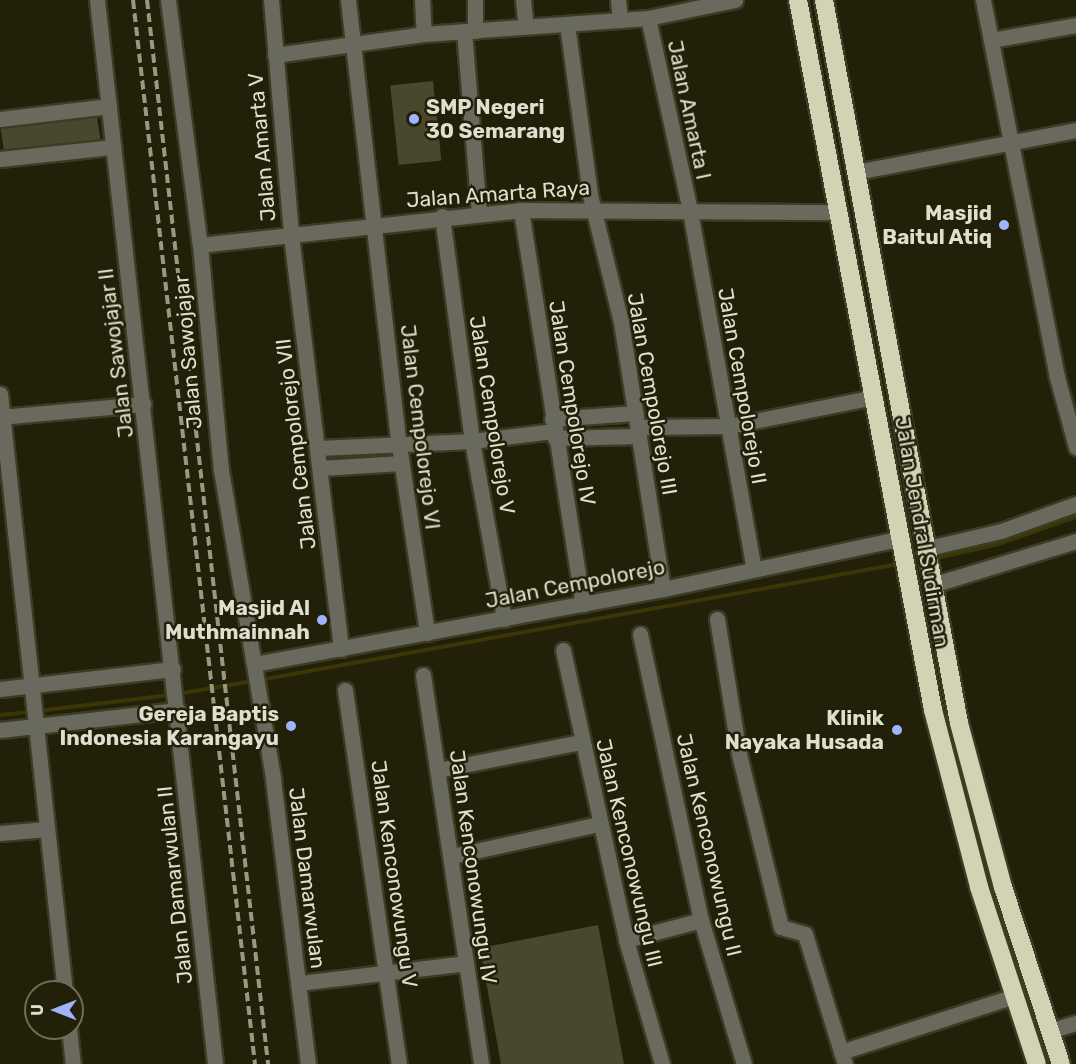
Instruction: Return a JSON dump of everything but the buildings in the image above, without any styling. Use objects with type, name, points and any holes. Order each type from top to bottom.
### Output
[{"type":"highway","name":"Jalan Jendral Sudirman","points":[[798,0],[902,541],[906,576],[950,781],[1014,996],[1037,1064]]},
{"type":"highway","name":"Jalan Jendral Sudirman","points":[[824,0],[925,551],[974,787],[1060,1064]]},
{"type":"street","name":"Jalan Sawojajar II","points":[[97,0],[177,699]]},
{"type":"street","name":"Jalan Sawojajar","points":[[168,0],[200,245],[221,470],[239,595],[260,698]]},
{"type":"street","name":"Jalan Amarta V","points":[[271,0],[291,235]]},
{"type":"street","name":"Jalan Cempolorejo VI","points":[[348,0],[351,42],[399,445],[427,633]]},
{"type":"street","points":[[422,0],[424,34]]},
{"type":"street","points":[[475,0],[470,31],[478,213]]},
{"type":"street","points":[[523,0],[526,27]]},
{"type":"street","points":[[618,0],[620,20]]},
{"type":"street","points":[[275,55],[351,42],[424,34],[648,18],[735,0]]},
{"type":"street","points":[[983,0],[1057,377],[1076,447]]},
{"type":"street","name":"Jalan Amarta I","points":[[648,18],[690,211]]},
{"type":"street","name":"Jalan Cempolorejo III","points":[[567,24],[592,208],[621,322],[663,589]]},
{"type":"street","points":[[991,40],[1076,26]]},
{"type":"street","points":[[0,119],[109,105]]},
{"type":"street","points":[[856,172],[1076,130]]},
{"type":"street","points":[[0,159],[113,147]]},
{"type":"street","name":"Jalan Amarta Raya","points":[[200,245],[442,216],[521,210],[592,208],[837,212]]},
{"type":"street","name":"Jalan Cempolorejo IV","points":[[521,210],[554,429],[584,604]]},
{"type":"street","name":"Jalan Cempolorejo II","points":[[690,211],[754,569]]},
{"type":"street","name":"Jalan Cempolorejo V","points":[[442,216],[472,441],[504,619]]},
{"type":"street","name":"Jalan Cempolorejo VII","points":[[291,235],[341,649]]},
{"type":"street","points":[[0,393],[64,980]]},
{"type":"street","points":[[318,448],[472,441],[554,429],[638,425],[729,426],[874,397]]},
{"type":"street","points":[[1,416],[143,404]]},
{"type":"street","points":[[554,429],[638,425]]},
{"type":"street","points":[[372,446],[373,465]]},
{"type":"street","points":[[320,468],[402,463]]},
{"type":"street","points":[[925,551],[1001,531],[1076,504]]},
{"type":"street","name":"Jalan Cempolorejo","points":[[254,667],[902,541]]},
{"type":"street","points":[[931,582],[1076,541]]},
{"type":"street","points":[[717,619],[739,754],[781,927],[805,934],[843,1058],[1014,996]]},
{"type":"street","name":"Jalan Kenconowungu II","points":[[640,634],[701,920],[744,1064]]},
{"type":"street","name":"Jalan Kenconowungu III","points":[[563,650],[581,742],[626,940],[662,1064]]},
{"type":"street","points":[[0,689],[33,693],[173,669]]},
{"type":"street","name":"Jalan Kenconowungu IV","points":[[423,675],[482,1064]]},
{"type":"street","name":"Jalan Kenconowungu V","points":[[345,690],[399,1064]]},
{"type":"street","name":"Jalan Damarwulan","points":[[260,698],[300,983],[308,1064]]},
{"type":"street","points":[[0,730],[177,699]]},
{"type":"street","name":"Jalan Damarwulan II","points":[[177,699],[215,1064]]},
{"type":"street","points":[[438,770],[581,742]]},
{"type":"street","points":[[452,855],[599,824]]},
{"type":"street","points":[[0,833],[47,829]]},
{"type":"street","points":[[626,940],[701,920]]},
{"type":"street","points":[[300,983],[466,963]]},
{"type":"street","points":[[1049,1030],[1076,1023]]},
{"type":"street","points":[[70,1040],[73,1064]]},
{"type":"shaded area","points":[[433,81],[441,161],[399,165],[390,85]]},
{"type":"shaded area","points":[[96,111],[101,143],[5,158],[0,126]]},
{"type":"shaded area","points":[[388,446],[389,459],[344,462],[343,449]]},
{"type":"shaded area","points":[[598,925],[624,1064],[501,1064],[480,948]]},
{"type":"waterway","points":[[933,559],[998,544],[1076,517]]},
{"type":"waterway","points":[[260,680],[899,564]]},
{"type":"waterway","points":[[177,694],[253,681]]},
{"type":"waterway","points":[[37,711],[170,695]]},
{"type":"waterway","points":[[0,715],[30,712]]},
{"type":"railway","points":[[133,0],[255,1064]]},
{"type":"railway","points":[[147,0],[268,1064]]},
{"type":"place","name":"SMP Negeri 30 Semarang","points":[[414,119]]},
{"type":"place","name":"Masjid Baitul Atiq","points":[[1004,225]]},
{"type":"place","name":"Masjid Al Muthmainnah","points":[[322,620]]},
{"type":"place","name":"Gereja Baptis Indonesia Karangayu","points":[[291,726]]},
{"type":"place","name":"Klinik Nayaka Husada","points":[[897,730]]}]
